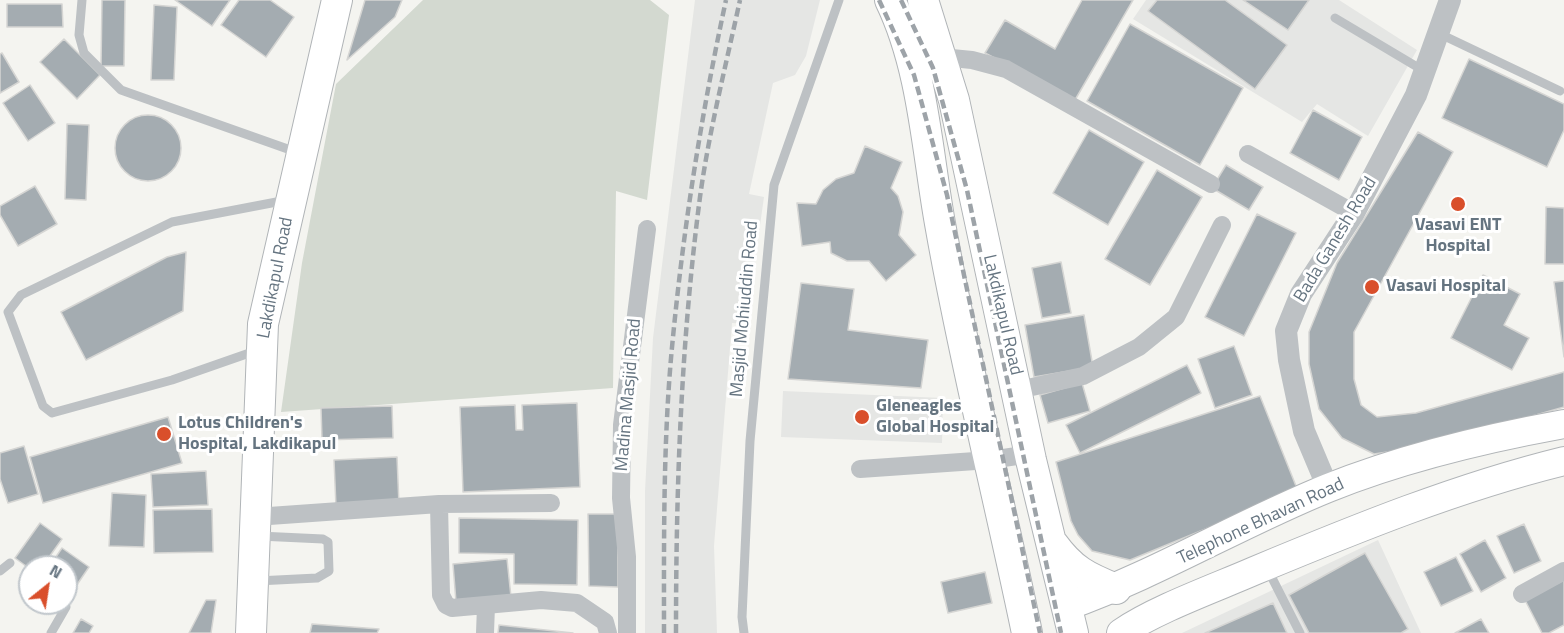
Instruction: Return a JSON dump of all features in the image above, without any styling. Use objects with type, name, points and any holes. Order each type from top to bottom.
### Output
[{"type":"highway","name":"Lakdikapul Road","points":[[251,633],[263,324],[337,0]]},
{"type":"highway","points":[[890,0],[897,15],[919,95],[941,230],[1027,633]]},
{"type":"highway","name":"Lakdikapul Road","points":[[923,0],[954,100],[1030,454],[1070,620]]},
{"type":"highway","points":[[1051,541],[1072,568],[1086,577],[1116,589]]},
{"type":"main road","name":"Telephone Bhavan Road","points":[[1070,620],[1116,589],[1328,488],[1487,440],[1564,424]]},
{"type":"main road","points":[[1116,589],[1126,630],[1340,535],[1519,472],[1564,461]]},
{"type":"street","name":"Bada Ganesh Road","points":[[1328,488],[1304,431],[1289,360],[1286,331],[1301,294],[1354,213],[1416,95],[1450,0]]},
{"type":"street","points":[[940,57],[972,60],[1006,69],[1211,184]]},
{"type":"street","points":[[1248,154],[1354,213]]},
{"type":"street","points":[[1018,390],[1083,376],[1139,347],[1176,317],[1222,225]]},
{"type":"street","name":"Madina Masjid Road","points":[[627,633],[627,557],[621,498],[622,425],[647,230]]},
{"type":"street","points":[[860,469],[990,460],[1030,454]]},
{"type":"street","points":[[254,526],[439,504],[546,498]]},
{"type":"street","points":[[439,504],[442,600],[452,608],[541,600],[577,603],[605,622],[608,633]]},
{"type":"street","points":[[1522,594],[1564,571]]},
{"type":"street","points":[[485,633],[486,606]]},
{"type":"lane","points":[[82,0],[79,34],[84,53],[121,90],[303,154]]},
{"type":"lane","name":"Masjid Mohiuddin Road","points":[[744,633],[742,617],[750,441],[774,185],[839,0]]},
{"type":"lane","points":[[1335,18],[1424,70]]},
{"type":"lane","points":[[1438,33],[1560,91]]},
{"type":"lane","points":[[262,348],[172,380],[52,413],[43,406],[8,312],[21,295],[172,222],[292,199]]},
{"type":"lane","points":[[253,581],[317,578],[329,572],[328,542],[323,539],[254,526]]},
{"type":"lane","points":[[0,571],[10,563]]},
{"type":"lane","points":[[1266,566],[1300,633]]},
{"type":"lane","points":[[51,633],[61,615]]},
{"type":"shaded area","points":[[423,0],[650,0],[669,15],[647,200],[616,191],[613,388],[281,412],[302,263],[336,84]]},
{"type":"shaded area","points":[[695,0],[820,0],[806,56],[795,75],[773,83],[749,194],[764,197],[746,324],[732,323],[714,546],[717,633],[645,633],[645,491],[653,338]]},
{"type":"shaded area","points":[[1146,0],[1339,0],[1417,50],[1368,136],[1317,104],[1302,122],[1133,19]]},
{"type":"shaded area","name":"Gleneagles Global Hospital","points":[[783,391],[943,398],[942,443],[781,437]]},
{"type":"shaded area","points":[[1378,540],[1421,633],[1182,633]]},
{"type":"building","points":[[102,0],[125,0],[124,66],[101,66]]},
{"type":"building","points":[[175,0],[230,0],[212,26]]},
{"type":"building","points":[[239,0],[270,0],[294,17],[266,57],[221,25]]},
{"type":"building","points":[[365,0],[402,0],[395,17],[347,60]]},
{"type":"building","points":[[1082,0],[1133,0],[1075,100],[985,53],[1005,20],[1055,49]]},
{"type":"building","points":[[1157,0],[1225,0],[1287,45],[1255,89],[1148,11]]},
{"type":"building","points":[[1243,0],[1309,0],[1288,30]]},
{"type":"building","points":[[7,4],[62,4],[63,27],[7,27]]},
{"type":"building","points":[[154,5],[177,7],[174,80],[151,80]]},
{"type":"building","points":[[1130,24],[1243,88],[1200,165],[1087,101]]},
{"type":"building","points":[[64,39],[100,75],[77,99],[40,62]]},
{"type":"building","points":[[2,53],[19,82],[0,93],[0,54]]},
{"type":"building","points":[[1469,59],[1564,104],[1564,130],[1547,167],[1442,118]]},
{"type":"building","points":[[30,85],[55,123],[28,141],[3,103]]},
{"type":"building","points":[[1313,110],[1362,137],[1339,180],[1290,153]]},
{"type":"building","points":[[154,115],[172,124],[179,135],[181,148],[179,161],[172,172],[161,179],[142,181],[124,172],[117,161],[115,142],[124,124],[135,117]]},
{"type":"building","points":[[67,124],[89,125],[86,200],[65,199]]},
{"type":"building","points":[[1089,130],[1144,162],[1108,225],[1053,193]]},
{"type":"building","points":[[1418,132],[1453,152],[1354,332],[1354,379],[1361,405],[1377,417],[1416,413],[1564,372],[1564,407],[1427,446],[1374,454],[1342,438],[1319,409],[1309,364],[1309,332],[1337,263]]},
{"type":"building","points":[[865,146],[902,162],[891,188],[898,196],[903,212],[899,235],[916,255],[886,281],[869,261],[847,261],[831,253],[830,242],[802,246],[797,203],[816,204],[823,190],[836,179],[854,173]]},
{"type":"building","points":[[1226,165],[1263,187],[1249,210],[1212,188]]},
{"type":"building","points":[[1157,170],[1202,197],[1150,285],[1105,259]]},
{"type":"building","points":[[35,186],[57,224],[18,246],[0,215],[0,206]]},
{"type":"building","points":[[1546,207],[1564,208],[1564,264],[1545,264]]},
{"type":"building","points":[[1257,214],[1296,233],[1244,336],[1205,317]]},
{"type":"building","points":[[186,252],[183,311],[86,360],[61,312],[167,257]]},
{"type":"building","points":[[1061,262],[1071,313],[1042,318],[1032,268]]},
{"type":"building","points":[[1483,275],[1520,294],[1504,325],[1529,338],[1512,370],[1451,338]]},
{"type":"building","points":[[1564,281],[1564,357],[1554,282]]},
{"type":"building","points":[[801,283],[854,289],[848,330],[928,340],[921,388],[788,379]]},
{"type":"building","points":[[1084,315],[1093,367],[1034,377],[1025,325]]},
{"type":"building","points":[[1234,346],[1252,395],[1215,408],[1198,359]]},
{"type":"building","points":[[1187,365],[1201,393],[1080,453],[1066,425]]},
{"type":"building","points":[[1082,383],[1090,411],[1048,423],[1040,395]]},
{"type":"building","points":[[1260,396],[1298,491],[1130,560],[1092,551],[1078,535],[1071,521],[1056,462]]},
{"type":"building","points":[[577,403],[580,487],[463,492],[460,407],[515,405],[516,430],[523,430],[522,405]]},
{"type":"building","points":[[392,406],[393,438],[322,440],[321,408]]},
{"type":"building","points":[[168,417],[182,463],[43,503],[30,457]]},
{"type":"building","points":[[24,446],[38,494],[8,503],[0,479],[0,453]]},
{"type":"building","points":[[397,457],[399,505],[336,507],[334,460]]},
{"type":"building","points":[[206,471],[208,505],[153,507],[151,474]]},
{"type":"building","points":[[112,493],[146,495],[144,547],[109,546]]},
{"type":"building","points":[[212,509],[213,552],[154,553],[153,510]]},
{"type":"building","points":[[588,514],[618,514],[618,587],[589,586]]},
{"type":"building","points":[[459,518],[578,520],[577,585],[514,584],[514,554],[459,553]]},
{"type":"building","points":[[40,523],[62,539],[51,555],[18,555],[18,560],[15,558]]},
{"type":"building","points":[[1524,524],[1541,561],[1514,573],[1497,536]]},
{"type":"building","points":[[1485,540],[1506,578],[1481,592],[1460,554]]},
{"type":"building","points":[[62,548],[72,555],[57,555]]},
{"type":"building","points":[[1365,553],[1408,629],[1401,633],[1309,633],[1289,595]]},
{"type":"building","points":[[1456,557],[1473,591],[1441,606],[1424,572]]},
{"type":"building","points":[[78,559],[89,567],[78,583]]},
{"type":"building","points":[[507,559],[511,597],[456,602],[453,564]]},
{"type":"building","points":[[985,572],[992,603],[948,613],[941,582]]},
{"type":"building","points":[[1564,580],[1564,625],[1549,633],[1542,633],[1525,600]]},
{"type":"building","points":[[206,600],[216,600],[211,633],[189,633]]},
{"type":"building","points":[[1273,603],[1287,633],[1205,633]]},
{"type":"building","points":[[81,619],[93,626],[89,633],[73,633]]},
{"type":"building","points":[[1481,619],[1489,633],[1455,633]]},
{"type":"building","points":[[312,624],[379,629],[377,633],[310,633]]},
{"type":"building","points":[[499,625],[573,633],[498,633]]},
{"type":"railway","points":[[664,633],[666,448],[673,337],[695,168],[726,0]]},
{"type":"railway","points":[[676,633],[677,524],[688,306],[708,148],[740,0]]},
{"type":"railway","points":[[879,0],[914,75],[947,195],[1040,633]]},
{"type":"railway","points":[[901,0],[933,68],[967,190],[1061,633]]},
{"type":"place","name":"Vasavi ENT Hospital","points":[[1458,204]]},
{"type":"place","name":"Vasavi Hospital","points":[[1372,287]]},
{"type":"place","name":"Gleneagles Global Hospital","points":[[862,417]]},
{"type":"place","name":"Lotus Children's Hospital, Lakdikapul","points":[[164,434]]}]
